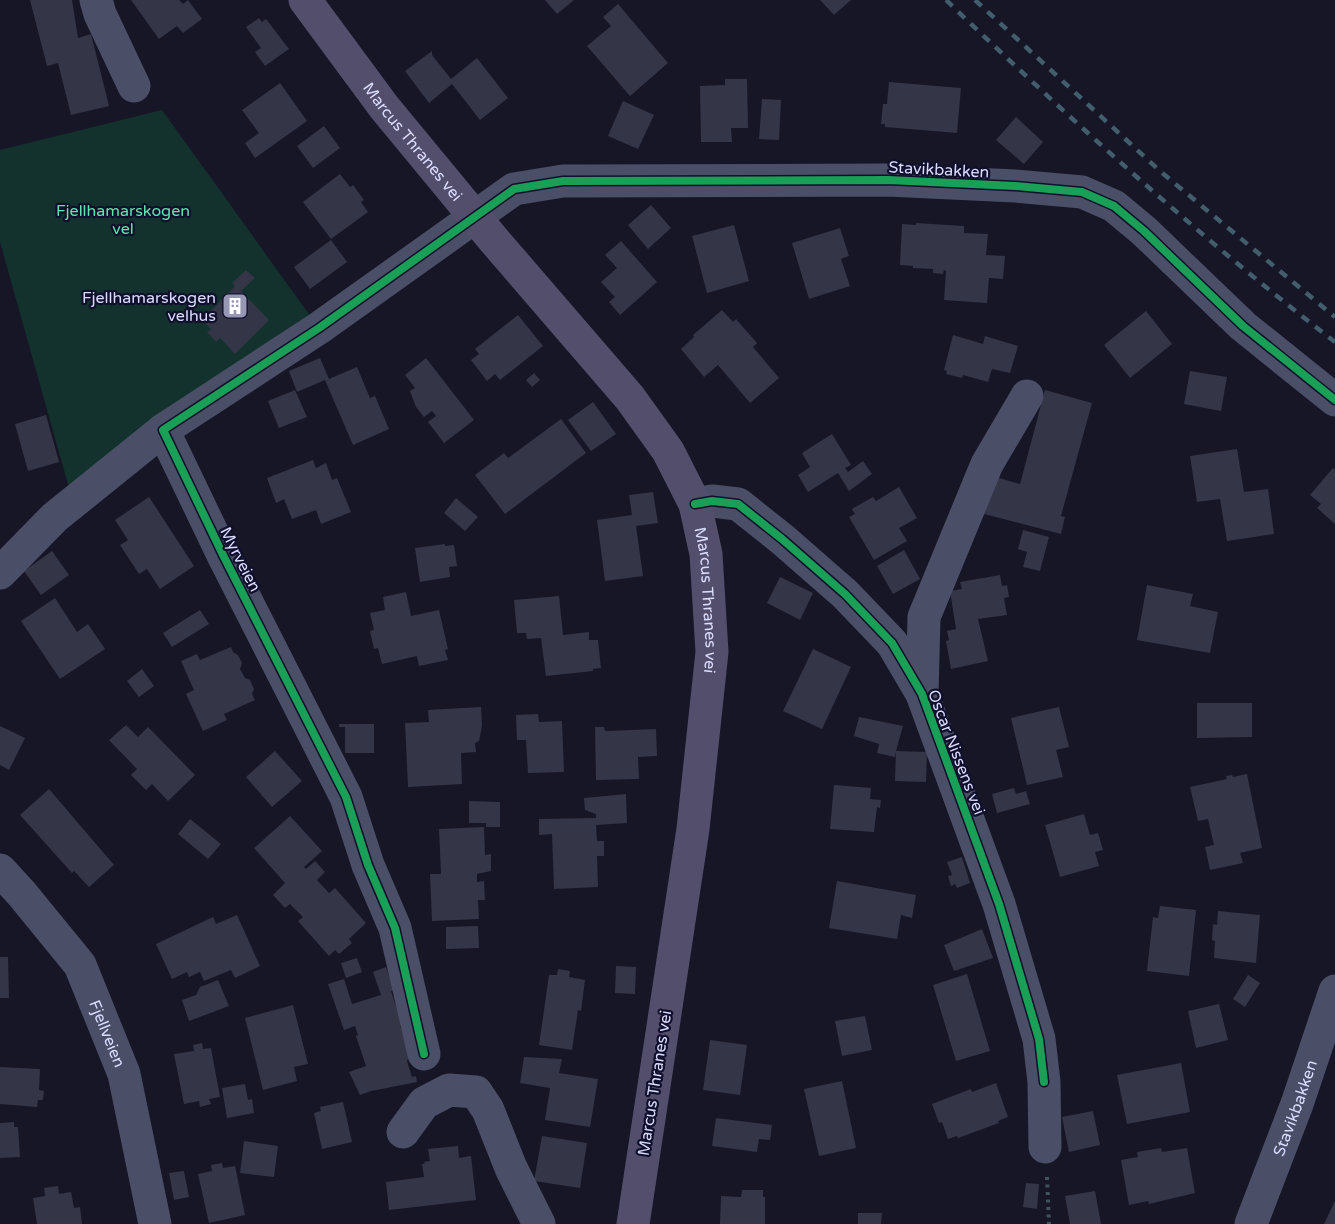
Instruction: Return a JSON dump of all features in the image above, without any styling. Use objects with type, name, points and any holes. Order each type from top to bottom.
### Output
[{"type":"main road","name":"Marcus Thranes vei","points":[[305,0],[384,107],[630,398],[668,451],[695,504],[706,554],[712,652],[693,829],[633,1224]]},
{"type":"street","points":[[96,0],[100,14],[134,86]]},
{"type":"street","name":"Stavikbakken","points":[[476,218],[514,189],[563,182],[888,180],[1015,186],[1082,192],[1114,206],[1144,231],[1243,326],[1335,400]]},
{"type":"street","points":[[0,573],[55,516],[163,430],[319,328],[476,218]]},
{"type":"street","points":[[922,694],[924,617],[987,464],[1027,396]]},
{"type":"street","name":"Myrveien","points":[[163,430],[224,557],[346,797],[368,865],[395,928],[424,1054]]},
{"type":"street","name":"Oscar Nissens vei","points":[[695,504],[712,501],[738,504],[782,539],[845,594],[892,643],[922,694],[999,904],[1039,1039],[1044,1082],[1045,1147]]},
{"type":"street","name":"Fjellveien","points":[[0,870],[80,965],[124,1074],[155,1224]]},
{"type":"street","name":"Stavikbakken","points":[[1251,1224],[1297,1104],[1335,991]]},
{"type":"street","points":[[403,1132],[424,1103],[448,1090],[476,1092],[488,1110],[511,1168],[538,1224]]},
{"type":"path","points":[[1045,1147],[1049,1224]]},
{"type":"green space","name":"Fjellhamarskogen vel","points":[[162,110],[316,324],[69,488],[0,242],[0,150]]},
{"type":"building","points":[[30,0],[72,0],[78,38],[91,34],[109,106],[71,115],[58,63],[47,66]]},
{"type":"building","points":[[131,0],[179,0],[183,4],[188,0],[202,19],[183,33],[177,26],[159,39]]},
{"type":"building","points":[[545,0],[574,0],[557,14]]},
{"type":"building","points":[[820,0],[851,0],[834,15]]},
{"type":"building","points":[[618,4],[668,63],[630,96],[587,46],[611,26],[603,17]]},
{"type":"building","points":[[259,18],[262,22],[266,19],[289,49],[265,66],[255,52],[261,48],[246,27]]},
{"type":"building","points":[[432,51],[432,55],[451,79],[477,58],[508,98],[480,120],[452,84],[429,103],[405,71]]},
{"type":"building","points":[[725,79],[747,79],[748,128],[731,128],[732,142],[701,142],[700,86],[725,85]]},
{"type":"building","points":[[889,82],[961,88],[957,133],[885,127],[885,124],[881,124],[883,104],[887,104]]},
{"type":"building","points":[[280,83],[307,121],[255,158],[245,143],[259,133],[242,110]]},
{"type":"building","points":[[762,99],[781,100],[779,140],[759,139]]},
{"type":"building","points":[[623,101],[654,115],[638,149],[608,136]]},
{"type":"building","points":[[1016,117],[1043,142],[1024,164],[996,140]]},
{"type":"building","points":[[324,126],[340,148],[313,168],[297,146]]},
{"type":"building","points":[[340,174],[350,187],[353,185],[364,200],[361,202],[368,212],[331,239],[303,202]]},
{"type":"building","points":[[651,205],[671,228],[648,249],[628,225]]},
{"type":"building","points":[[916,223],[964,226],[964,233],[988,234],[986,255],[1005,256],[1003,279],[989,278],[987,303],[944,300],[946,271],[944,270],[943,274],[933,273],[933,269],[900,265],[902,224],[916,225]]},
{"type":"building","points":[[734,225],[749,281],[707,293],[692,236]]},
{"type":"building","points":[[840,228],[849,256],[841,259],[850,286],[809,299],[792,243]]},
{"type":"building","points":[[331,240],[347,262],[310,289],[294,267]]},
{"type":"building","points":[[621,241],[657,282],[620,315],[609,302],[615,297],[601,282],[617,268],[605,255]]},
{"type":"building","name":"Fjellhamarskogen velhus","points":[[246,270],[255,278],[241,291],[269,320],[235,354],[220,338],[216,342],[207,332],[211,329],[202,320],[235,286],[232,283]]},
{"type":"building","points":[[722,310],[733,322],[736,319],[757,343],[753,347],[779,378],[750,403],[718,365],[704,377],[681,349],[694,337],[693,335]]},
{"type":"building","points":[[1146,311],[1172,344],[1130,378],[1104,345]]},
{"type":"building","points":[[518,315],[543,346],[500,380],[495,374],[487,381],[471,360],[479,354],[475,349]]},
{"type":"building","points":[[953,335],[983,344],[985,336],[1018,346],[1010,373],[992,369],[988,382],[963,375],[962,378],[946,374],[947,371],[944,370]]},
{"type":"building","points":[[320,358],[329,379],[357,367],[370,398],[375,396],[389,429],[353,445],[325,380],[297,392],[289,371]]},
{"type":"building","points":[[426,358],[474,420],[444,443],[428,422],[436,416],[432,411],[424,417],[416,407],[410,391],[415,388],[405,375]]},
{"type":"building","points":[[1190,371],[1227,377],[1221,411],[1184,404]]},
{"type":"building","points":[[534,373],[540,380],[532,387],[526,380]]},
{"type":"building","points":[[295,390],[307,417],[279,428],[268,401]]},
{"type":"building","points":[[1045,390],[1092,403],[1061,516],[1065,517],[1061,534],[980,513],[992,476],[1020,484]]},
{"type":"building","points":[[593,402],[616,434],[591,451],[568,420]]},
{"type":"building","points":[[46,415],[59,462],[28,471],[15,424]]},
{"type":"building","points":[[561,419],[586,453],[505,514],[475,475],[504,453],[508,458]]},
{"type":"building","points":[[832,434],[851,465],[845,468],[848,472],[863,461],[872,474],[849,491],[838,473],[808,492],[798,475],[810,467],[802,453]]},
{"type":"building","points":[[1237,449],[1244,492],[1268,489],[1274,534],[1227,541],[1220,499],[1197,502],[1190,456]]},
{"type":"building","points":[[313,460],[316,468],[326,463],[332,480],[337,478],[351,512],[321,524],[316,510],[292,519],[284,499],[276,503],[267,478]]},
{"type":"building","points":[[1333,468],[1335,470],[1335,524],[1317,508],[1321,504],[1310,495]]},
{"type":"building","points":[[899,487],[917,518],[899,528],[907,541],[874,560],[849,517],[855,514],[852,509],[873,497],[876,501]]},
{"type":"building","points":[[653,492],[658,523],[636,526],[643,576],[605,581],[597,520],[632,515],[629,495]]},
{"type":"building","points":[[149,497],[194,566],[160,589],[147,569],[139,574],[120,545],[128,540],[115,520]]},
{"type":"building","points":[[456,498],[478,517],[465,531],[444,513]]},
{"type":"building","points":[[1023,530],[1049,537],[1040,571],[1023,567],[1027,552],[1018,549]]},
{"type":"building","points":[[445,544],[445,546],[454,545],[457,566],[449,567],[450,577],[420,582],[415,548]]},
{"type":"building","points":[[904,550],[920,579],[893,594],[877,566]]},
{"type":"building","points":[[52,551],[69,575],[41,595],[24,571]]},
{"type":"building","points":[[1000,575],[1002,586],[1007,585],[1009,597],[1004,598],[1007,615],[978,619],[988,661],[951,669],[946,641],[949,640],[947,631],[956,629],[950,591],[962,589],[960,582]]},
{"type":"building","points":[[780,577],[813,593],[800,620],[767,603]]},
{"type":"building","points":[[1147,585],[1193,594],[1190,606],[1218,612],[1210,653],[1137,640]]},
{"type":"building","points":[[406,592],[411,616],[439,610],[448,649],[445,650],[448,660],[419,666],[417,656],[382,664],[378,648],[374,649],[370,631],[374,630],[370,613],[385,610],[383,597]]},
{"type":"building","points":[[559,596],[563,635],[589,632],[589,640],[598,640],[601,668],[593,669],[593,671],[546,676],[541,638],[527,639],[526,633],[517,633],[514,600]]},
{"type":"building","points":[[55,598],[77,632],[88,624],[105,649],[60,679],[21,621]]},
{"type":"building","points":[[200,610],[209,624],[172,647],[163,633]]},
{"type":"building","points":[[231,647],[242,663],[240,669],[245,678],[250,680],[255,700],[224,714],[227,720],[203,731],[186,694],[194,690],[181,661],[197,654],[200,660]]},
{"type":"building","points":[[813,649],[851,667],[822,729],[783,711]]},
{"type":"building","points":[[142,669],[154,686],[139,697],[127,681]]},
{"type":"building","points":[[1197,703],[1252,703],[1252,737],[1197,738]]},
{"type":"building","points":[[481,707],[482,726],[479,741],[475,743],[476,752],[461,753],[462,784],[408,787],[405,723],[429,722],[428,710]]},
{"type":"building","points":[[1059,707],[1069,747],[1056,750],[1063,777],[1027,785],[1011,718]]},
{"type":"building","points":[[538,714],[539,722],[562,721],[564,772],[528,773],[526,740],[517,740],[516,715]]},
{"type":"building","points":[[859,717],[903,726],[895,757],[877,753],[879,744],[854,736]]},
{"type":"building","points":[[339,724],[374,724],[374,753],[345,753],[345,727],[339,727]]},
{"type":"building","points":[[126,725],[138,737],[148,727],[195,775],[168,801],[152,784],[146,790],[131,775],[137,769],[109,740]]},
{"type":"building","points":[[0,726],[25,738],[9,770],[0,765]]},
{"type":"building","points":[[595,727],[604,727],[605,731],[656,729],[657,756],[638,757],[639,779],[596,780]]},
{"type":"building","points":[[275,751],[302,781],[272,807],[246,777]]},
{"type":"building","points":[[896,751],[927,752],[926,782],[895,781]]},
{"type":"building","points":[[1247,774],[1262,848],[1240,853],[1243,863],[1210,870],[1205,847],[1214,845],[1208,819],[1198,821],[1190,787],[1227,779],[1226,776]]},
{"type":"building","points":[[834,785],[871,788],[870,799],[881,800],[880,808],[877,807],[874,832],[830,829]]},
{"type":"building","points":[[1014,788],[1016,794],[1026,791],[1030,804],[997,813],[992,794]]},
{"type":"building","points":[[49,789],[114,865],[89,887],[74,871],[72,873],[20,815]]},
{"type":"building","points":[[626,794],[627,823],[596,825],[597,841],[604,841],[604,856],[597,856],[598,887],[554,889],[552,834],[539,835],[539,819],[596,818],[596,814],[585,810],[584,798]]},
{"type":"building","points":[[469,801],[500,802],[500,827],[486,827],[486,823],[469,823]]},
{"type":"building","points":[[1084,814],[1090,835],[1098,833],[1103,850],[1095,852],[1099,866],[1060,877],[1045,825]]},
{"type":"building","points":[[290,816],[322,851],[304,867],[306,869],[315,861],[325,872],[317,880],[329,893],[335,888],[366,923],[349,939],[352,943],[339,954],[335,950],[329,956],[298,921],[303,917],[290,904],[285,908],[273,895],[285,883],[254,848]]},
{"type":"building","points":[[190,819],[221,844],[208,859],[178,834]]},
{"type":"building","points":[[484,827],[485,855],[491,854],[491,871],[477,874],[477,882],[484,881],[485,900],[478,900],[479,919],[432,921],[430,874],[441,874],[439,829]]},
{"type":"building","points":[[962,857],[970,883],[957,888],[955,884],[951,886],[948,876],[952,875],[947,862]]},
{"type":"building","points":[[837,881],[916,895],[912,918],[901,915],[897,939],[829,928]]},
{"type":"building","points":[[1160,906],[1196,910],[1189,976],[1147,971],[1153,917],[1158,918]]},
{"type":"building","points":[[1218,911],[1260,915],[1256,963],[1214,958],[1213,924],[1217,925]]},
{"type":"building","points":[[237,915],[260,966],[235,978],[231,970],[204,981],[200,972],[189,977],[187,972],[172,979],[156,944],[213,917],[216,924]]},
{"type":"building","points":[[478,926],[479,948],[446,949],[446,927]]},
{"type":"building","points":[[982,929],[993,958],[954,971],[944,945]]},
{"type":"building","points":[[0,957],[8,957],[9,998],[0,998]]},
{"type":"building","points":[[357,958],[362,972],[346,978],[341,963]]},
{"type":"building","points":[[616,966],[636,967],[635,994],[615,993]]},
{"type":"building","points":[[386,967],[394,990],[391,991],[402,1024],[400,1025],[410,1054],[407,1061],[412,1077],[416,1076],[417,1082],[360,1095],[349,1072],[366,1066],[356,1036],[358,1035],[355,1026],[344,1030],[328,984],[344,979],[352,1004],[381,995],[373,972]]},
{"type":"building","points":[[558,969],[570,971],[569,977],[585,980],[572,1050],[539,1045],[549,975],[557,975]]},
{"type":"building","points":[[967,974],[990,1051],[956,1061],[933,985]]},
{"type":"building","points":[[1248,975],[1260,983],[1245,1007],[1233,999]]},
{"type":"building","points":[[218,980],[229,1006],[189,1021],[182,1000],[196,995],[200,987]]},
{"type":"building","points":[[1219,1004],[1228,1040],[1196,1048],[1188,1011]]},
{"type":"building","points":[[293,1005],[308,1064],[294,1067],[297,1081],[263,1090],[245,1018]]},
{"type":"building","points":[[865,1016],[872,1050],[842,1056],[835,1021]]},
{"type":"building","points":[[710,1040],[747,1045],[740,1095],[703,1090]]},
{"type":"building","points":[[202,1043],[203,1049],[211,1048],[220,1097],[209,1099],[211,1104],[200,1107],[199,1101],[184,1104],[174,1054],[194,1051],[193,1045]]},
{"type":"building","points":[[524,1057],[562,1059],[559,1073],[598,1079],[590,1127],[545,1120],[550,1088],[520,1083]]},
{"type":"building","points":[[1181,1063],[1190,1112],[1127,1124],[1117,1075]]},
{"type":"building","points":[[0,1067],[40,1069],[39,1090],[44,1091],[43,1100],[38,1100],[37,1107],[0,1104]]},
{"type":"building","points":[[842,1081],[856,1148],[819,1156],[804,1089]]},
{"type":"building","points":[[996,1083],[1008,1117],[998,1121],[999,1123],[958,1138],[957,1136],[948,1139],[932,1104],[971,1089],[972,1092]]},
{"type":"building","points":[[245,1084],[248,1100],[252,1099],[254,1113],[227,1118],[222,1088]]},
{"type":"building","points":[[343,1102],[352,1142],[322,1149],[314,1113],[321,1111],[320,1107]]},
{"type":"building","points":[[1093,1111],[1100,1145],[1069,1152],[1062,1117]]},
{"type":"building","points":[[716,1118],[772,1125],[770,1140],[759,1139],[757,1152],[712,1146]]},
{"type":"building","points":[[14,1122],[14,1127],[18,1127],[20,1157],[0,1158],[0,1123]]},
{"type":"building","points":[[542,1136],[587,1143],[580,1188],[534,1181]]},
{"type":"building","points":[[244,1141],[278,1146],[274,1177],[240,1173]]},
{"type":"building","points":[[458,1146],[459,1158],[471,1156],[476,1200],[389,1210],[386,1182],[424,1177],[422,1164],[430,1161],[428,1149]]},
{"type":"building","points":[[1161,1148],[1162,1152],[1187,1148],[1195,1193],[1149,1204],[1148,1201],[1129,1205],[1121,1160],[1138,1157],[1137,1152]]},
{"type":"building","points":[[222,1163],[223,1168],[235,1166],[245,1215],[209,1223],[198,1174],[212,1171],[211,1165]]},
{"type":"building","points":[[184,1171],[189,1197],[174,1200],[169,1173]]},
{"type":"building","points":[[1026,1183],[1039,1184],[1037,1209],[1023,1207]]},
{"type":"building","points":[[58,1186],[59,1194],[71,1192],[74,1208],[80,1207],[82,1224],[37,1224],[33,1198],[45,1196],[44,1188]]},
{"type":"building","points":[[742,1190],[763,1190],[765,1224],[720,1224],[721,1196],[741,1197]]},
{"type":"building","points":[[1095,1191],[1101,1224],[1070,1224],[1065,1196]]},
{"type":"building","points":[[1335,1201],[1335,1224],[1324,1224]]},
{"type":"building","points":[[858,1213],[882,1213],[881,1224],[858,1224]]},
{"type":"railway","points":[[946,0],[1136,176],[1234,261],[1335,342]]},
{"type":"railway","points":[[975,0],[1161,172],[1335,317]]},
{"type":"cycle path","points":[[424,1054],[395,928],[368,865],[346,797],[224,557],[163,430],[319,328],[514,189],[563,181],[888,180],[1015,186],[1082,192],[1114,206],[1144,231],[1243,326],[1335,400]]},
{"type":"cycle path","points":[[695,504],[712,501],[738,504],[845,594],[892,643],[922,694],[999,904],[1039,1039],[1044,1082]]},
{"type":"place","name":"Fjellhamarskogen velhus","points":[[235,306]]}]
